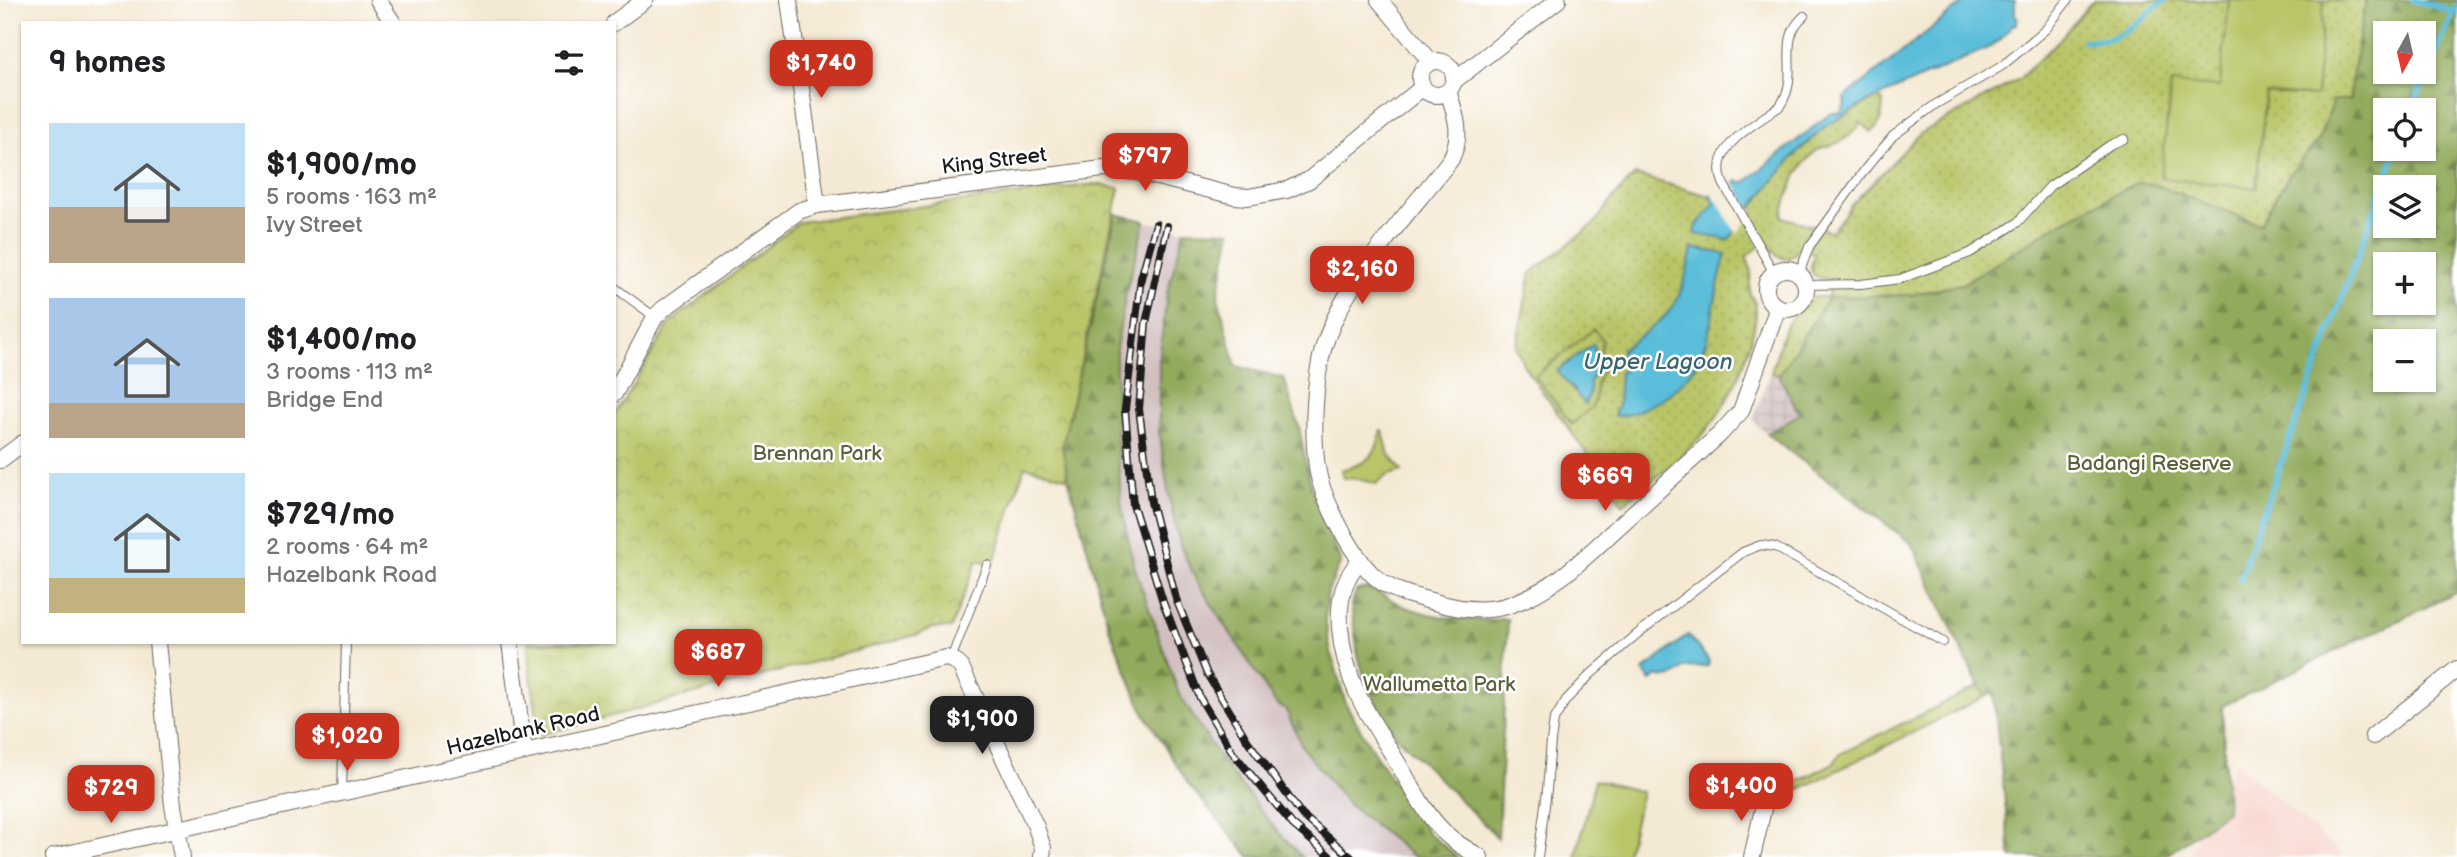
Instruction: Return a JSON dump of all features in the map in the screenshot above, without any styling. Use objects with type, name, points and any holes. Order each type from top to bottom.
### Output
[{"type":"street","points":[[378,0],[392,21]]},
{"type":"street","points":[[616,22],[645,0]]},
{"type":"street","points":[[789,0],[817,205]]},
{"type":"street","points":[[1379,0],[1431,62]]},
{"type":"street","points":[[1558,0],[1451,86],[1443,94],[1432,94],[1423,87],[1421,73],[1431,62],[1443,62],[1454,75],[1451,86],[1458,122],[1459,140],[1456,149],[1451,159],[1354,281],[1336,315],[1324,347],[1316,381],[1317,468],[1332,509],[1360,561],[1380,581],[1412,596],[1449,606],[1475,609],[1509,606],[1556,583],[1720,434],[1741,411],[1778,307]]},
{"type":"street","name":"King Street","points":[[616,390],[655,317],[799,211],[817,205],[1103,169],[1137,172],[1235,196],[1261,196],[1287,190],[1309,180],[1423,87]]},
{"type":"street","points":[[1789,269],[1802,279],[1804,297],[1796,306],[1784,309],[1769,300],[1767,283],[1774,273],[1789,269]]},
{"type":"street","points":[[0,460],[21,444]]},
{"type":"street","points":[[1360,561],[1348,576],[1343,588],[1340,620],[1344,650],[1360,698],[1431,819],[1462,847],[1480,857]]},
{"type":"street","points":[[157,644],[182,857]]},
{"type":"street","points":[[510,644],[524,752]]},
{"type":"street","name":"Hazelbank Road","points":[[53,857],[937,658],[951,659]]},
{"type":"street","points":[[951,659],[961,667],[1036,827],[1043,848],[1042,857]]},
{"type":"street","points":[[2373,736],[2457,669]]},
{"type":"street","points":[[1752,857],[1766,796]]},
{"type":"lane","points":[[2068,0],[2046,29],[2001,66],[1936,104],[1893,136],[1866,168],[1809,247],[1802,279],[1861,284],[1900,279],[1970,253],[2017,223],[2050,186],[2110,145],[2124,139]]},
{"type":"lane","points":[[1774,273],[1723,183],[1719,169],[1724,151],[1731,143],[1780,106],[1785,98],[1791,80],[1790,36],[1792,29],[1804,16]]},
{"type":"lane","points":[[616,288],[655,317]]},
{"type":"lane","points":[[1538,857],[1551,741],[1555,720],[1566,700],[1636,635],[1751,547],[1776,547],[1943,642]]},
{"type":"lane","points":[[951,659],[987,565]]},
{"type":"lane","points":[[342,793],[346,644]]},
{"type":"shaded area","points":[[1145,221],[1184,230],[1167,294],[1159,361],[1170,503],[1181,548],[1196,580],[1276,704],[1286,710],[1304,750],[1349,805],[1414,857],[1302,857],[1274,827],[1221,760],[1178,694],[1134,566],[1121,504],[1116,425],[1116,348],[1127,288]]},
{"type":"shaded area","points":[[1771,373],[1779,375],[1800,414],[1767,434],[1752,420]]},
{"type":"shaded area","points":[[2236,763],[2346,857],[2195,857],[2190,853]]},
{"type":"green space","points":[[2093,0],[2366,0],[2351,100],[2333,101],[2319,140],[2289,175],[2260,225],[2153,184],[2137,183],[2062,222],[1962,284],[1910,295],[1829,297],[1779,375],[1771,373],[1784,330],[1792,317],[1814,297],[1828,297],[1828,279],[1813,275],[1811,265],[1814,254],[1800,246],[1793,256],[1785,259],[1777,256],[1766,241],[1746,257],[1751,271],[1750,293],[1755,303],[1755,321],[1748,350],[1727,401],[1714,421],[1683,454],[1623,504],[1524,366],[1516,347],[1531,273],[1594,224],[1635,175],[1752,208],[1792,158],[1823,128],[1878,97],[1883,101],[1883,110],[1875,129],[1872,132],[1861,123],[1853,133],[1842,140],[1819,149],[1799,171],[1787,199],[1782,217],[1832,231],[1853,203],[1921,133],[2019,79],[2060,39]]},
{"type":"green space","points":[[2229,0],[2324,0],[2316,96],[2266,93],[2256,188],[2161,178],[2171,83],[2220,87]]},
{"type":"green space","name":"Badangi Reserve","points":[[2366,0],[2457,0],[2457,592],[2222,706],[2227,811],[2164,857],[2011,857],[1993,693],[1984,697],[1911,543],[1767,434],[1799,414],[1779,375],[1829,297],[1910,295],[1962,284],[2062,222],[2137,183],[2153,184],[2260,224],[2289,175],[2319,140],[2333,100],[2351,100],[2350,88]]},
{"type":"green space","name":"Brennan Park","points":[[1096,184],[1120,188],[1062,447],[1068,478],[1025,466],[994,562],[977,561],[951,628],[932,628],[919,634],[540,735],[528,644],[616,644],[616,413],[670,323],[799,222]]},
{"type":"green space","points":[[1116,214],[1145,221],[1127,288],[1116,348],[1116,425],[1121,503],[1134,566],[1179,694],[1221,760],[1274,827],[1302,857],[1250,857],[1241,847],[1188,784],[1142,709],[1109,628],[1062,447]]},
{"type":"green space","points":[[1184,230],[1231,231],[1218,297],[1236,366],[1284,378],[1299,427],[1311,488],[1341,562],[1328,591],[1325,618],[1330,648],[1346,704],[1370,746],[1428,833],[1458,857],[1414,857],[1349,805],[1304,750],[1286,710],[1276,704],[1196,580],[1181,548],[1170,503],[1159,431],[1159,361],[1167,294]]},
{"type":"green space","points":[[1594,329],[1602,340],[1602,370],[1596,384],[1592,407],[1572,424],[1535,376]]},
{"type":"green space","points":[[1381,431],[1388,452],[1402,471],[1386,476],[1376,484],[1344,478],[1341,470],[1364,462],[1373,453]]},
{"type":"green space","name":"Wallumetta Park","points":[[1366,588],[1406,607],[1431,615],[1468,620],[1508,619],[1498,838],[1396,736],[1382,714],[1367,685],[1358,656],[1351,604],[1357,590]]},
{"type":"green space","points":[[1979,686],[1984,697],[1798,790],[1794,783],[1834,763],[1840,754]]},
{"type":"green space","points":[[1595,780],[1642,792],[1626,857],[1576,857]]},
{"type":"water","points":[[1967,0],[2015,0],[2015,17],[2018,18],[2016,25],[2013,24],[2000,40],[1990,47],[1865,103],[1823,128],[1792,158],[1729,240],[1695,234],[1697,225],[1715,203],[1710,195],[1737,181],[1744,183],[1831,113],[1841,113],[1846,103],[1844,98]]},
{"type":"water","name":"Upper Lagoon","points":[[1692,248],[1726,254],[1707,340],[1699,358],[1689,375],[1673,391],[1638,411],[1614,416],[1618,406],[1620,372],[1625,370],[1624,360],[1620,360],[1622,349],[1653,327],[1671,309],[1683,285]]},
{"type":"water","points":[[1593,344],[1595,372],[1585,404],[1557,371]]},
{"type":"water","points":[[1688,635],[1709,661],[1708,666],[1684,668],[1672,677],[1657,676],[1651,681],[1643,671]]},
{"type":"pier","points":[[1732,179],[1752,213],[1737,234],[1711,191]]},
{"type":"waterway","points":[[2084,41],[2109,39],[2119,35],[2165,0]]},
{"type":"waterway","points":[[2413,0],[2454,12]]},
{"type":"waterway","points":[[2416,98],[2457,5]]},
{"type":"waterway","points":[[2240,580],[2393,161]]},
{"type":"railway","points":[[1156,224],[1141,278],[1125,409],[1133,505],[1163,602],[1200,698],[1233,753],[1293,825],[1331,857]]},
{"type":"railway","points":[[1167,226],[1146,323],[1139,409],[1151,502],[1176,599],[1207,674],[1247,740],[1302,815],[1351,857]]}]
